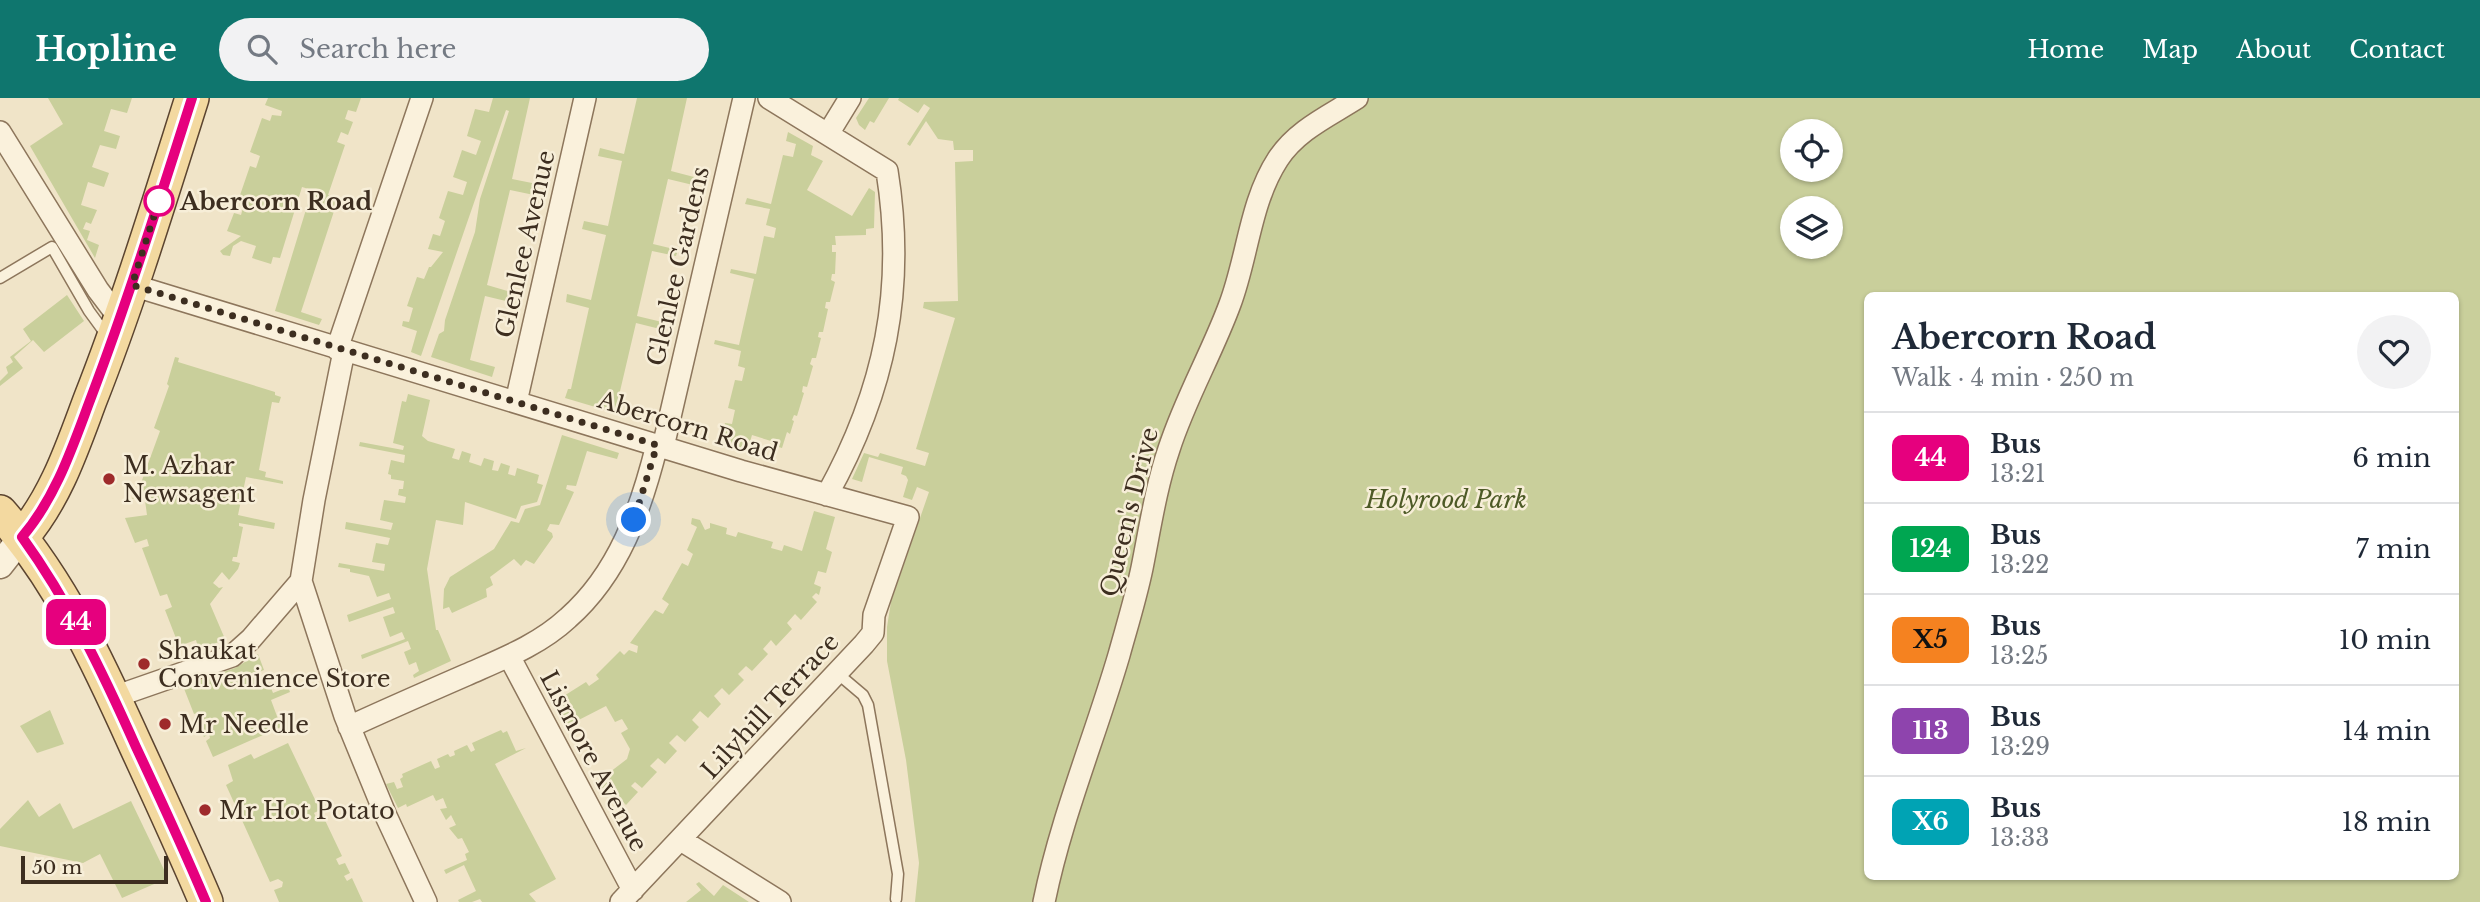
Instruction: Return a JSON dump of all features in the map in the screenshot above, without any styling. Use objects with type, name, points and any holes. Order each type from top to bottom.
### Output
[{"type":"main road","points":[[22,537],[55,489],[132,285],[192,98]]},
{"type":"main road","points":[[0,512],[22,537],[66,603],[114,698],[206,902]]},
{"type":"street","points":[[422,98],[341,350],[301,581],[349,727],[426,902]]},
{"type":"street","name":"Glenlee Avenue","points":[[516,402],[585,98]]},
{"type":"street","name":"Glenlee Gardens","points":[[349,727],[509,656],[541,639],[581,606],[607,574],[634,520],[660,446],[744,98]]},
{"type":"street","points":[[769,98],[887,171],[892,205],[895,249],[892,309],[877,380],[855,442],[827,495]]},
{"type":"street","points":[[828,134],[850,98]]},
{"type":"street","name":"Queen's Drive","points":[[1044,902],[1087,751],[1119,656],[1168,450],[1237,287],[1254,214],[1265,183],[1279,157],[1295,139],[1357,98]]},
{"type":"street","points":[[0,131],[98,290],[116,330]]},
{"type":"street","name":"Abercorn Road","points":[[132,285],[660,446],[908,517]]},
{"type":"street","name":"Lilyhill Terrace","points":[[627,896],[873,633],[874,615],[908,517]]},
{"type":"street","points":[[0,565],[22,537]]},
{"type":"street","points":[[114,698],[232,656],[251,639],[301,581]]},
{"type":"street","name":"Lismore Avenue","points":[[509,656],[627,896]]},
{"type":"street","points":[[681,840],[780,902]]},
{"type":"lane","points":[[0,278],[52,247],[96,322],[116,330]]},
{"type":"lane","points":[[837,673],[863,695],[868,705],[898,874],[896,899]]},
{"type":"green space","points":[[48,98],[132,98],[127,113],[111,109],[104,131],[120,136],[116,149],[100,145],[92,167],[109,173],[104,187],[88,182],[81,205],[97,210],[91,224],[86,222],[83,229],[90,231],[87,240],[99,245],[95,258],[30,146],[63,124]]},
{"type":"green space","points":[[268,98],[361,98],[356,112],[348,110],[345,119],[353,122],[348,135],[341,132],[337,142],[345,145],[328,195],[338,199],[301,312],[322,319],[319,325],[275,311],[312,190],[302,187],[280,258],[273,257],[271,264],[252,258],[256,246],[241,241],[233,246],[230,256],[223,255],[220,251],[241,236],[227,231],[234,213],[241,215],[244,204],[238,201],[250,166],[256,168],[260,156],[250,152],[262,118],[270,121],[272,115],[281,116],[282,111],[265,105]]},
{"type":"green space","points":[[493,98],[530,98],[512,179],[537,184],[534,195],[510,190],[487,285],[511,292],[510,302],[485,296],[470,360],[495,367],[492,377],[431,357],[439,334],[444,331],[445,320],[475,232],[480,199],[509,111],[506,110],[421,356],[411,352],[417,331],[402,326],[403,321],[409,322],[413,308],[407,306],[417,277],[424,279],[429,267],[443,252],[428,249],[433,234],[440,236],[445,221],[439,218],[448,191],[463,195],[467,182],[453,177],[462,150],[476,155],[481,141],[467,136],[475,109],[489,112]]},
{"type":"green space","points":[[637,98],[687,98],[671,171],[694,177],[693,185],[668,179],[653,244],[678,250],[676,256],[652,251],[637,316],[662,322],[660,329],[636,323],[617,404],[621,405],[619,414],[565,398],[568,389],[571,389],[589,308],[566,302],[567,294],[591,300],[606,235],[582,229],[584,221],[608,226],[622,161],[598,156],[600,148],[624,154]]},
{"type":"green space","points":[[869,98],[889,98],[874,123],[870,121],[865,130],[856,118]]},
{"type":"green space","name":"Holyrood Park","points":[[2480,98],[2480,902],[915,902],[919,863],[906,760],[887,661],[887,627],[891,602],[929,492],[917,487],[912,500],[903,497],[908,480],[901,474],[903,467],[869,457],[862,482],[852,479],[864,453],[878,457],[880,453],[925,466],[929,453],[916,449],[955,318],[923,308],[924,302],[958,301],[955,162],[973,161],[973,150],[954,150],[953,141],[938,139],[926,121],[910,146],[907,144],[930,108],[924,104],[918,113],[898,100]]},
{"type":"green space","points":[[788,132],[813,146],[811,155],[823,161],[807,190],[852,216],[869,188],[875,192],[874,228],[866,229],[866,235],[835,236],[836,245],[832,245],[832,252],[836,252],[835,274],[832,274],[831,280],[835,282],[830,302],[826,302],[825,308],[828,309],[823,332],[819,332],[818,337],[821,338],[816,358],[812,358],[810,364],[813,366],[807,387],[803,386],[804,393],[797,416],[794,415],[792,420],[794,421],[790,434],[787,432],[782,448],[772,445],[770,454],[771,441],[752,435],[747,452],[719,444],[725,423],[732,424],[735,410],[728,408],[735,380],[742,381],[745,368],[738,366],[741,351],[714,344],[715,340],[739,345],[754,279],[730,273],[731,269],[756,274],[764,236],[774,238],[776,228],[766,225],[770,209],[745,204],[747,198],[771,204],[783,155],[793,157],[796,144],[786,141]]},
{"type":"green space","points":[[67,295],[84,321],[44,352],[33,340],[14,357],[23,368],[0,386],[0,381],[8,373],[6,367],[13,362],[10,357],[31,341],[23,329]]},
{"type":"green space","points":[[175,357],[179,358],[178,362],[275,392],[275,395],[281,397],[279,403],[272,402],[259,470],[266,472],[265,477],[283,481],[283,484],[246,477],[238,515],[275,523],[274,529],[239,523],[239,526],[243,527],[237,557],[233,557],[232,561],[240,563],[238,569],[229,580],[222,572],[213,583],[219,588],[223,587],[210,604],[225,639],[199,651],[196,640],[179,646],[165,610],[172,607],[167,594],[160,596],[142,548],[149,546],[147,539],[135,543],[125,518],[147,515],[144,493],[138,493],[139,497],[132,499],[141,483],[160,431],[154,428],[169,386],[167,384]]},
{"type":"green space","points":[[408,394],[430,400],[422,436],[428,441],[455,449],[452,458],[459,460],[462,451],[471,454],[469,462],[481,466],[484,458],[494,461],[492,470],[498,471],[501,463],[510,466],[508,474],[515,476],[517,468],[539,475],[537,483],[543,485],[537,502],[521,506],[516,519],[465,502],[463,525],[436,520],[427,569],[436,630],[451,661],[414,678],[413,675],[419,671],[416,662],[409,665],[404,652],[411,649],[408,641],[362,659],[361,655],[405,639],[402,632],[390,637],[383,617],[395,613],[393,607],[349,622],[347,615],[391,599],[389,593],[377,597],[369,576],[338,567],[339,563],[384,571],[385,564],[372,562],[376,543],[388,545],[390,538],[345,529],[346,522],[391,530],[393,523],[380,520],[384,500],[405,503],[406,497],[398,495],[399,489],[403,489],[404,481],[391,479],[388,474],[391,460],[404,463],[405,455],[359,446],[360,442],[403,450],[404,446],[393,443],[402,401],[406,402]]},
{"type":"green space","points":[[562,435],[619,453],[617,459],[587,451],[576,486],[567,485],[566,489],[574,492],[559,525],[550,524],[547,530],[553,537],[534,564],[526,560],[521,566],[514,559],[490,577],[493,585],[486,589],[487,597],[452,613],[449,607],[443,609],[444,589],[450,577],[494,549],[511,521],[519,523],[525,509],[540,505]]},
{"type":"green space","points":[[814,511],[835,517],[826,549],[832,552],[826,573],[818,571],[814,584],[821,587],[819,595],[816,593],[812,597],[817,602],[801,620],[795,614],[787,623],[792,629],[776,646],[771,640],[763,649],[768,654],[752,671],[746,666],[738,674],[744,680],[729,695],[722,688],[714,696],[721,704],[708,718],[700,711],[692,720],[699,727],[685,742],[677,735],[669,743],[677,751],[665,764],[658,758],[650,766],[657,772],[642,788],[635,782],[631,786],[638,792],[626,805],[611,789],[604,795],[597,782],[627,759],[630,749],[621,733],[628,729],[622,719],[615,722],[606,706],[567,726],[559,710],[564,707],[559,699],[586,682],[589,686],[599,679],[596,675],[620,651],[624,655],[629,650],[637,653],[638,646],[630,643],[655,610],[663,614],[669,604],[662,599],[682,563],[688,566],[693,554],[687,550],[697,527],[691,524],[692,518],[700,520],[705,530],[710,528],[710,523],[727,528],[726,534],[736,537],[738,532],[773,542],[771,548],[782,551],[784,545],[802,551]]},
{"type":"green space","points":[[258,654],[264,670],[253,674],[255,680],[259,679],[261,685],[269,683],[273,693],[288,687],[290,692],[271,700],[281,727],[213,757],[206,741],[210,738],[209,734],[204,737],[197,722],[204,719],[200,712],[194,714],[183,686],[235,668]]},
{"type":"green space","points":[[50,710],[64,744],[37,753],[20,726]]},
{"type":"green space","points":[[501,730],[503,733],[507,731],[516,751],[526,748],[495,764],[556,879],[529,894],[536,902],[482,902],[480,899],[459,902],[458,900],[476,891],[464,865],[446,874],[444,870],[467,860],[465,854],[469,852],[462,838],[458,839],[449,828],[456,825],[451,815],[446,820],[440,809],[447,808],[443,798],[436,801],[433,795],[407,807],[406,804],[398,808],[386,784],[394,782],[397,789],[403,787],[400,779],[402,774],[431,761],[435,769],[440,767],[437,759],[448,754],[450,757],[455,755],[454,751],[467,745],[471,752],[475,750],[472,743]]},
{"type":"green space","points":[[288,743],[320,810],[314,813],[317,819],[323,816],[342,856],[336,859],[339,865],[345,863],[350,873],[344,876],[347,881],[352,878],[363,902],[279,902],[274,890],[282,887],[283,882],[278,879],[270,882],[226,785],[233,781],[228,765],[251,754],[254,759]]},
{"type":"green space","points":[[28,800],[39,817],[60,803],[73,829],[131,801],[168,878],[122,898],[100,854],[83,863],[0,846],[0,829]]},
{"type":"green space","points":[[699,882],[714,896],[723,885],[749,902],[686,902],[701,890],[696,884]]},
{"type":"bus line","name":"44","points":[[192,98],[113,342],[55,489],[22,537],[80,629],[206,902]]},
{"type":"place","name":"Abercorn Road","points":[[159,201]]},
{"type":"place","name":"M. Azhar Newsagent","points":[[109,479]]},
{"type":"place","name":"Shaukat Convenience Store","points":[[144,664]]},
{"type":"place","name":"Mr Needle","points":[[165,724]]},
{"type":"place","name":"Mr Hot Potato","points":[[205,810]]},
{"type":"route","points":[[159,201],[162,191],[132,285],[657,445],[634,520]]}]
